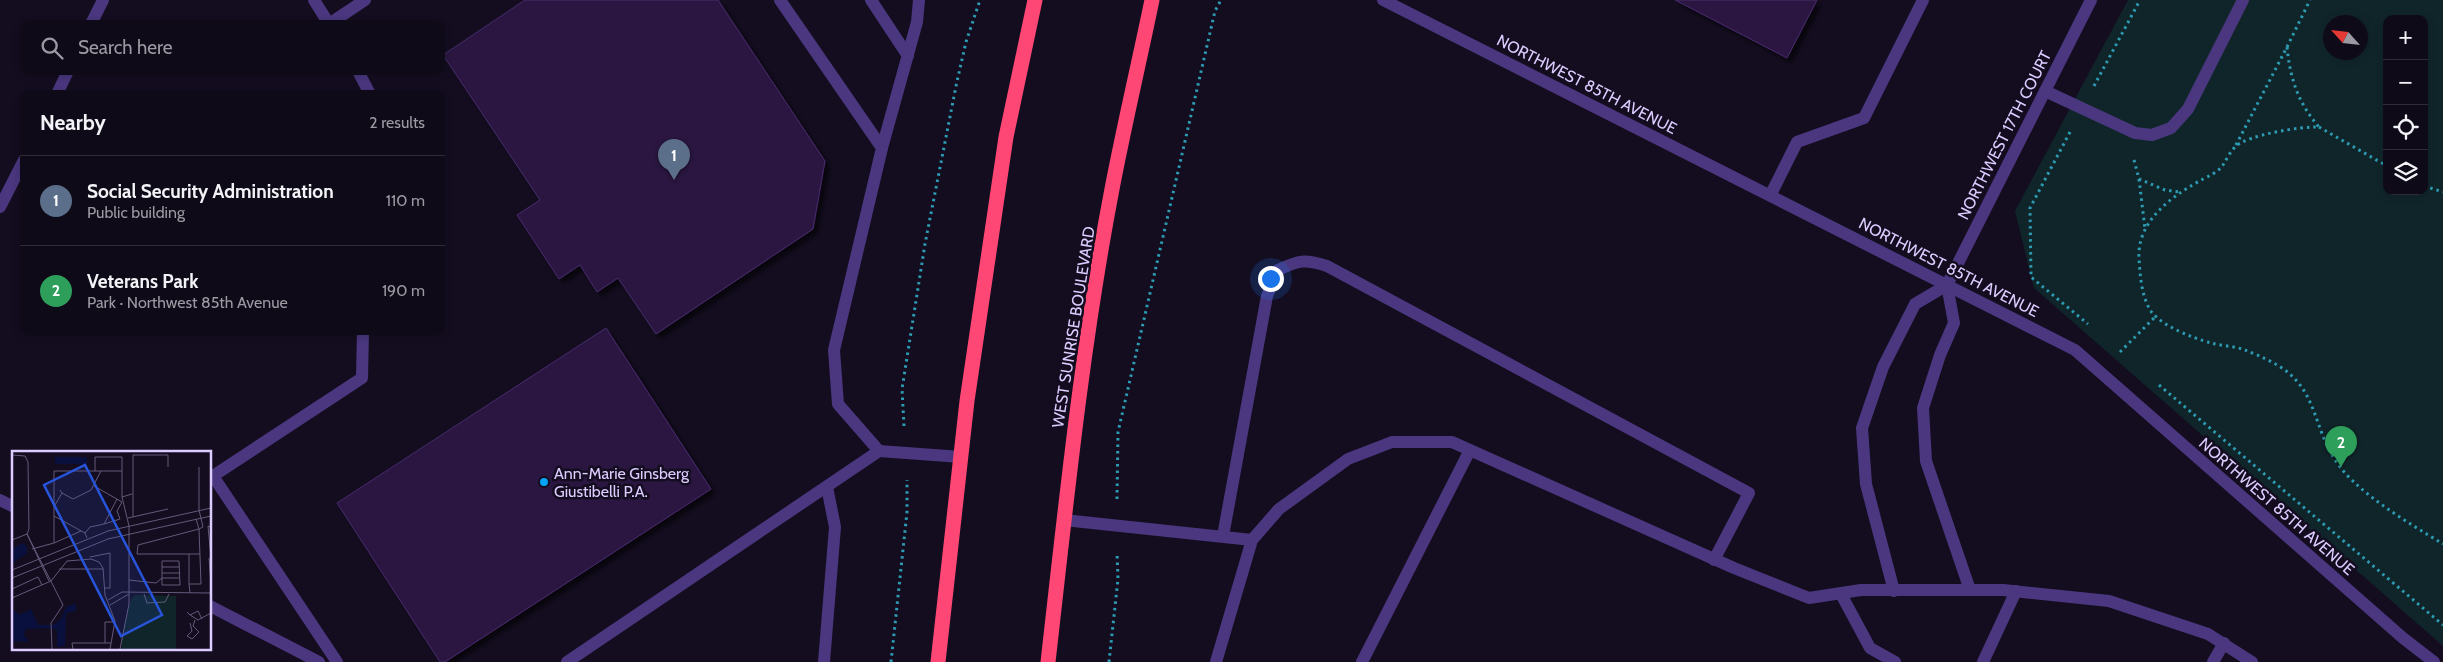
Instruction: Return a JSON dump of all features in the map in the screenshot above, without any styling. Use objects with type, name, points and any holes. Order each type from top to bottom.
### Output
[{"type":"highway","points":[[938,662],[961,457],[1006,137],[1035,0]]},
{"type":"highway","name":"WEST SUNRISE BOULEVARD","points":[[1048,662],[1076,418],[1112,190],[1152,0]]},
{"type":"street","points":[[94,20],[103,0]]},
{"type":"street","points":[[314,0],[326,20]]},
{"type":"street","points":[[335,20],[365,0]]},
{"type":"street","points":[[780,0],[882,148]]},
{"type":"street","points":[[871,0],[908,56]]},
{"type":"street","points":[[880,451],[838,404],[834,350],[882,148],[918,22],[919,0]]},
{"type":"street","name":"NORTHWEST 85TH AVENUE","points":[[1383,0],[1771,194],[2075,350],[2403,638],[2434,662]]},
{"type":"street","points":[[1771,194],[1797,142],[1864,118],[1923,0]]},
{"type":"street","name":"NORTHWEST 17TH COURT","points":[[1947,285],[2091,0]]},
{"type":"street","points":[[2045,91],[2133,133],[2152,135],[2171,128],[2188,109],[2243,0]]},
{"type":"street","points":[[58,90],[66,75]]},
{"type":"street","points":[[360,75],[368,90]]},
{"type":"street","points":[[0,207],[20,168]]},
{"type":"street","points":[[1223,536],[1267,296],[1278,270],[1297,260],[1327,266],[1749,493],[1714,560]]},
{"type":"street","points":[[1894,591],[1866,484],[1862,428],[1883,367],[1914,304],[1947,285],[1954,322],[1940,355],[1923,408],[1926,461],[1970,590]]},
{"type":"street","points":[[337,662],[211,477],[362,378],[363,335]]},
{"type":"street","points":[[1216,662],[1252,540],[1279,509],[1348,459],[1392,442],[1452,442],[1714,560],[1809,598],[1861,590],[1970,590],[2016,591],[2109,601],[2208,634],[2252,662]]},
{"type":"street","points":[[1362,662],[1470,450]]},
{"type":"street","points":[[567,662],[880,451],[961,457]]},
{"type":"street","points":[[824,662],[835,527],[827,487]]},
{"type":"street","points":[[0,500],[12,506]]},
{"type":"street","points":[[1064,520],[1252,540]]},
{"type":"street","points":[[1983,662],[2016,591]]},
{"type":"street","points":[[1841,594],[1870,648],[1895,662]]},
{"type":"street","points":[[211,607],[320,662]]},
{"type":"street","points":[[2213,662],[2224,643]]},
{"type":"path","points":[[891,662],[907,512],[902,389],[912,317],[956,86],[966,42],[980,0]]},
{"type":"path","points":[[1108,662],[1118,579],[1118,432],[1215,11],[1220,0]]},
{"type":"path","points":[[2091,327],[2031,277],[2030,208],[2140,0]]},
{"type":"path","points":[[2310,0],[2236,145],[2221,170],[2179,192],[2155,215],[2145,230],[2139,248],[2141,278],[2148,306],[2155,317],[2178,330],[2210,343],[2244,350],[2269,361],[2293,377],[2304,392],[2319,420],[2325,443],[2333,458],[2359,486],[2396,514],[2443,544]]},
{"type":"path","points":[[2287,47],[2289,66],[2299,100],[2319,127],[2383,164]]},
{"type":"path","points":[[2236,145],[2302,126],[2319,127]]},
{"type":"path","points":[[2133,133],[2134,162],[2139,179],[2145,230]]},
{"type":"path","points":[[2139,179],[2165,190],[2179,192]]},
{"type":"path","points":[[2428,187],[2443,192]]},
{"type":"path","points":[[2120,352],[2155,317]]},
{"type":"path","points":[[2113,346],[2128,358]]},
{"type":"path","points":[[2158,384],[2443,625]]},
{"type":"green space","points":[[2128,0],[2443,0],[2443,646],[2034,288],[2015,211]]},
{"type":"building","points":[[525,0],[718,0],[825,161],[813,229],[656,334],[618,278],[597,292],[580,265],[559,279],[517,215],[540,200],[445,58],[445,54]]},
{"type":"building","points":[[1675,0],[1817,0],[1787,58]]},
{"type":"building","points":[[606,328],[711,489],[445,662],[440,662],[337,503]]},
{"type":"place","name":"Social Security Administration","points":[[674,180]]},
{"type":"place","name":"Veterans Park","points":[[2341,467]]},
{"type":"place","name":"Ann-Marie Ginsberg Giustibelli P.A.","points":[[544,482]]}]
